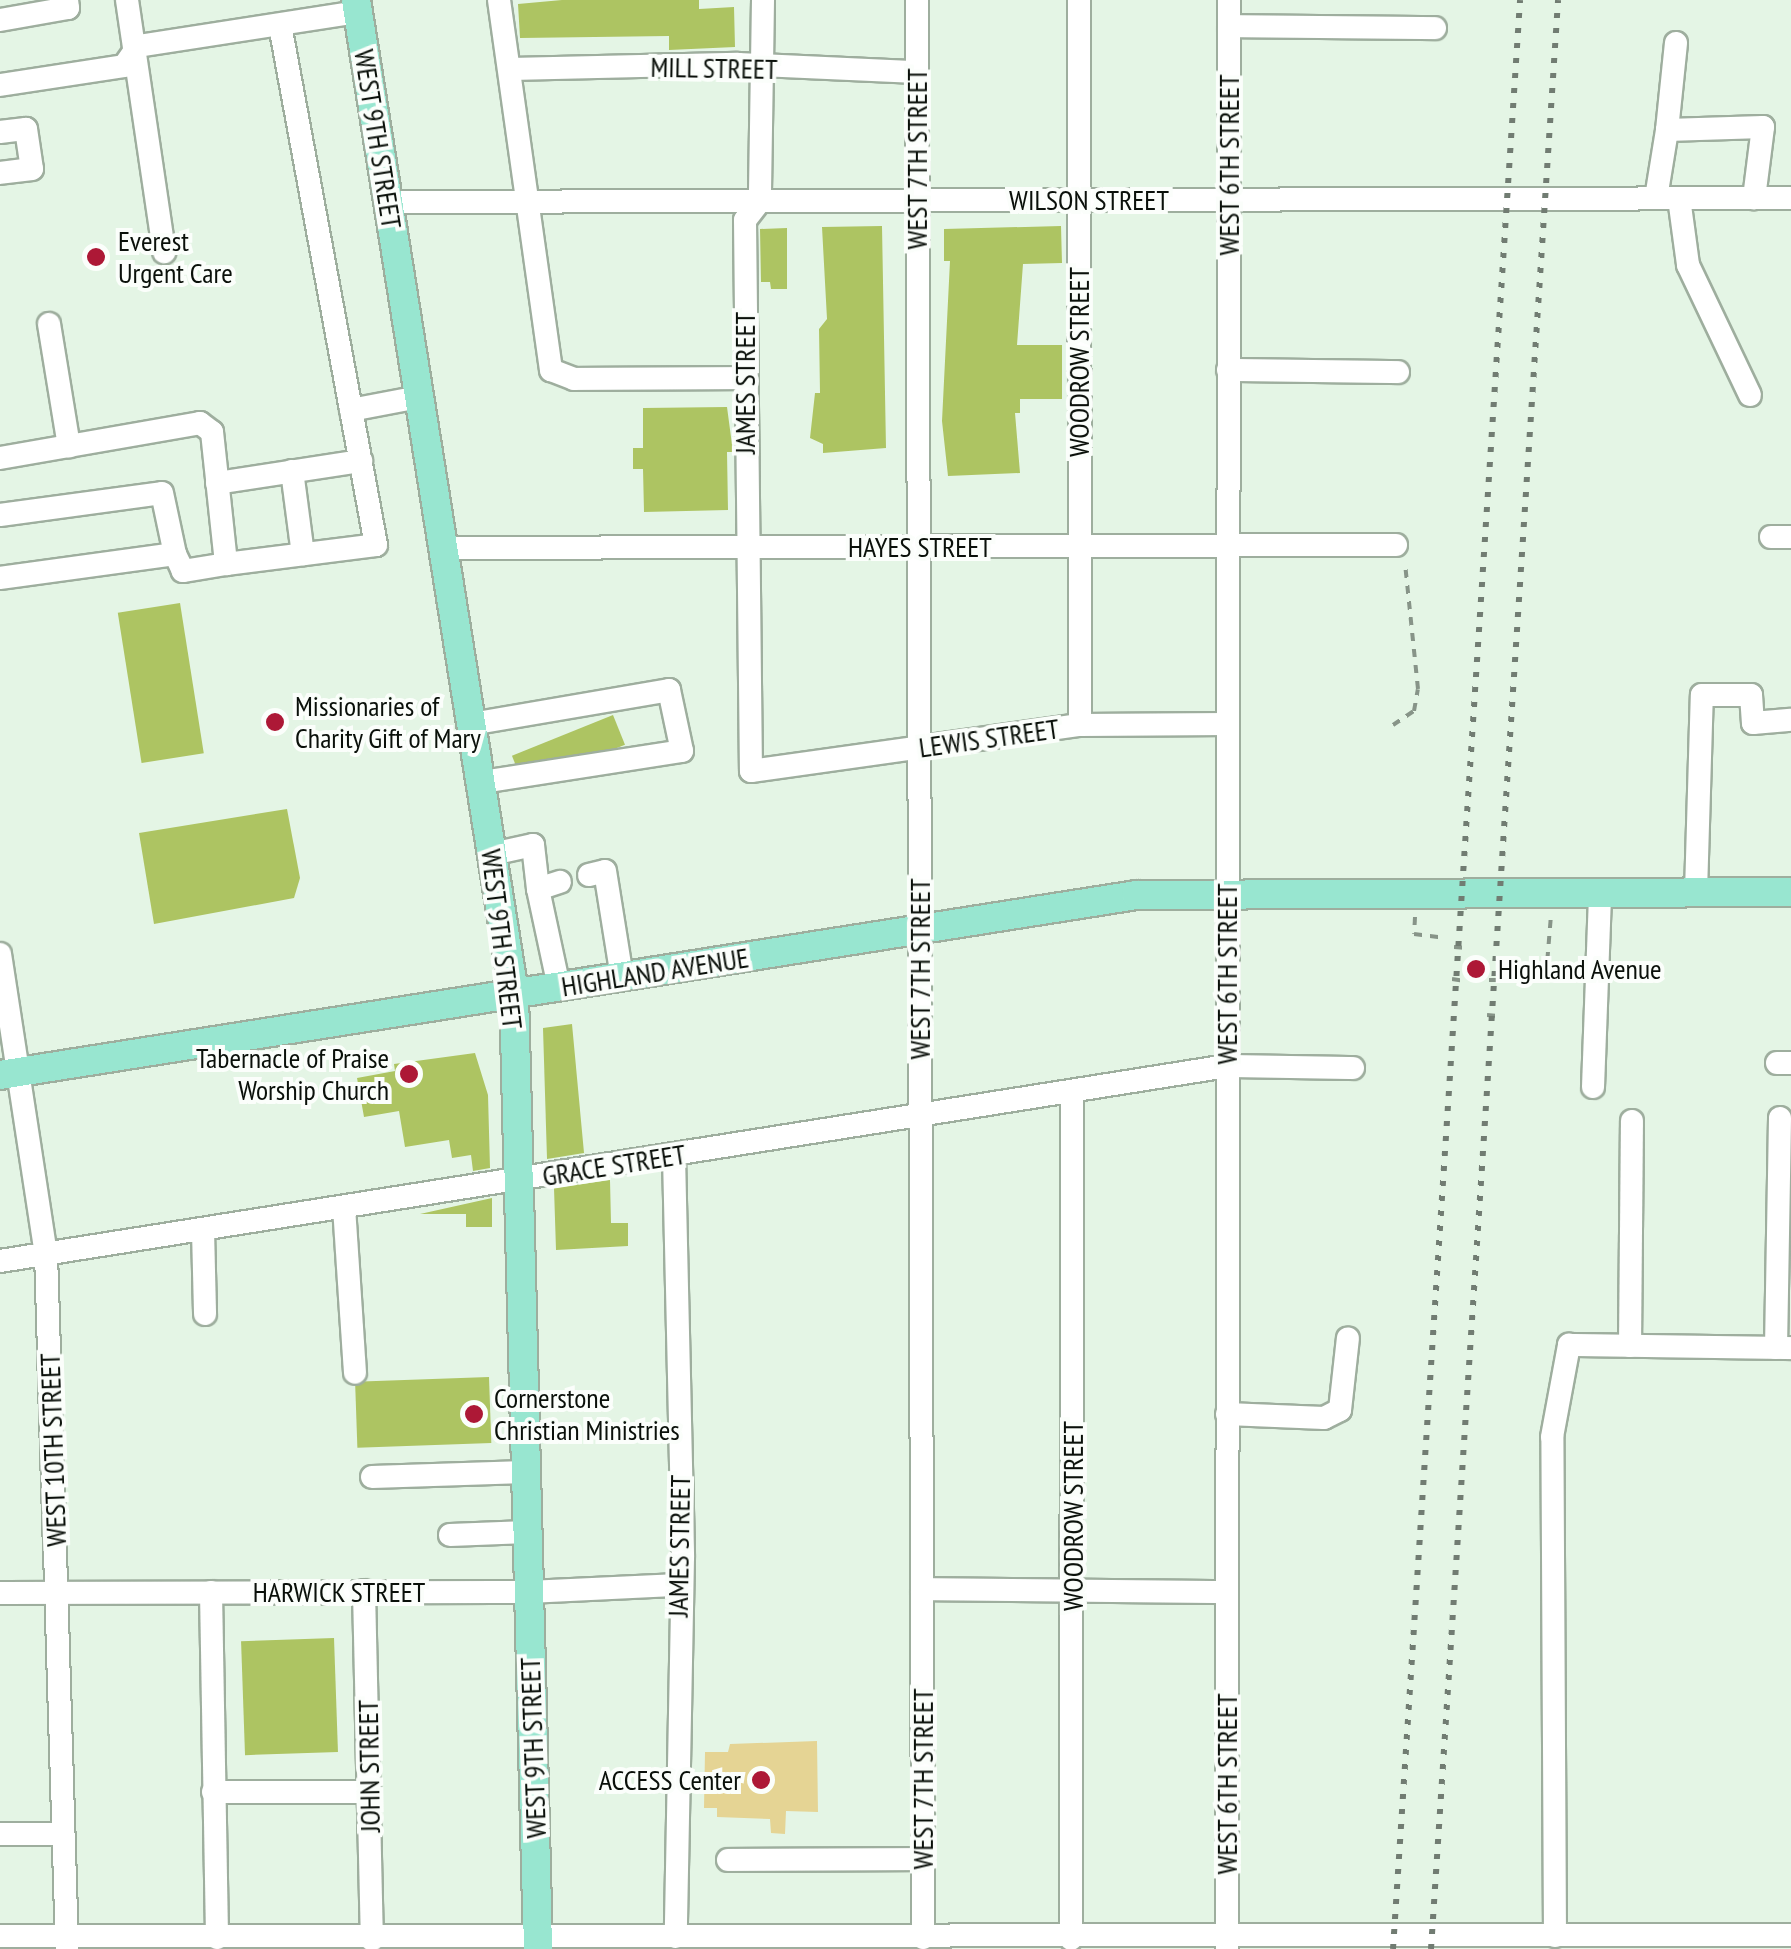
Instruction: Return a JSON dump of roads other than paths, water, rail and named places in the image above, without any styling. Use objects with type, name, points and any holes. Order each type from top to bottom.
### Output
[{"type":"main road","name":"WEST 9TH STREET","points":[[357,6],[514,994],[538,1944]]},
{"type":"main road","name":"HIGHLAND AVENUE","points":[[10,1074],[1136,895],[1791,892]]},
{"type":"street","points":[[0,20],[68,8],[67,0]]},
{"type":"street","points":[[127,0],[138,46],[164,252]]},
{"type":"street","points":[[498,0],[511,68],[551,370],[574,379],[744,378]]},
{"type":"street","name":"JAMES STREET","points":[[751,771],[744,378],[746,220],[760,201],[763,0]]},
{"type":"street","name":"WEST 7TH STREET","points":[[917,0],[923,1938]]},
{"type":"street","name":"WOODROW STREET","points":[[1079,0],[1080,725]]},
{"type":"street","name":"WEST 6TH STREET","points":[[1227,1944],[1229,0]]},
{"type":"street","points":[[0,85],[124,66],[138,46],[280,25],[357,6]]},
{"type":"street","points":[[0,516],[162,493],[175,554],[183,571],[376,545],[280,25]]},
{"type":"street","points":[[1229,26],[1434,28]]},
{"type":"street","points":[[1676,43],[1667,130],[1668,198],[1688,266],[1750,395]]},
{"type":"street","name":"MILL STREET","points":[[511,68],[738,64],[763,70],[917,72]]},
{"type":"street","points":[[1667,130],[1764,127],[1754,198]]},
{"type":"street","points":[[0,132],[26,128],[32,169],[0,173]]},
{"type":"street","name":"WILSON STREET","points":[[388,202],[1791,198]]},
{"type":"street","points":[[49,324],[70,446]]},
{"type":"street","points":[[1228,370],[1398,372]]},
{"type":"street","points":[[352,410],[419,397]]},
{"type":"street","points":[[0,458],[200,423],[212,432],[226,564]]},
{"type":"street","points":[[217,483],[361,461]]},
{"type":"street","points":[[292,472],[303,554]]},
{"type":"street","name":"HAYES STREET","points":[[443,548],[1080,546],[1228,550],[1396,546]]},
{"type":"street","points":[[0,578],[175,554]]},
{"type":"street","points":[[472,724],[669,690],[682,750],[481,782]]},
{"type":"street","points":[[1696,892],[1702,695],[1751,694],[1754,724],[1791,720]]},
{"type":"street","name":"LEWIS STREET","points":[[751,771],[1080,725],[1228,724]]},
{"type":"street","points":[[492,854],[533,846],[547,892],[559,988]]},
{"type":"street","points":[[589,875],[605,871],[622,977]]},
{"type":"street","points":[[501,910],[547,892]]},
{"type":"street","points":[[1593,1087],[1600,892]]},
{"type":"street","name":"WEST 10TH STREET","points":[[0,954],[10,1074],[46,1254],[67,1942]]},
{"type":"street","name":"GRACE STREET","points":[[0,1261],[1072,1094],[1227,1066],[1353,1068]]},
{"type":"street","name":"WOODROW STREET","points":[[1071,1939],[1072,1094]]},
{"type":"street","points":[[1556,1936],[1552,1437],[1569,1345],[1784,1348],[1780,1118]]},
{"type":"street","points":[[1630,1346],[1632,1120]]},
{"type":"street","name":"JAMES STREET","points":[[674,1156],[676,1937]]},
{"type":"street","points":[[344,1207],[355,1373]]},
{"type":"street","points":[[203,1230],[205,1314]]},
{"type":"street","points":[[1227,1414],[1324,1418],[1340,1410],[1348,1338]]},
{"type":"street","points":[[372,1477],[526,1472]]},
{"type":"street","points":[[450,1535],[527,1532]]},
{"type":"street","name":"HARWICK STREET","points":[[0,1593],[528,1592],[678,1585]]},
{"type":"street","points":[[922,1589],[1227,1592]]},
{"type":"street","name":"JOHN STREET","points":[[364,1591],[372,1940]]},
{"type":"street","points":[[211,1592],[218,1938]]},
{"type":"street","points":[[213,1792],[370,1792]]},
{"type":"street","points":[[0,1834],[62,1834]]},
{"type":"street","points":[[728,1860],[923,1858]]},
{"type":"street","points":[[0,1936],[67,1942],[218,1938],[538,1944],[676,1937],[1071,1939],[1227,1944],[1556,1936],[1791,1936]]},
{"type":"railway","points":[[1393,1949],[1520,0]]},
{"type":"railway","points":[[1431,1949],[1558,0]]},
{"type":"place","name":"Everest Urgent Care","points":[[96,257]]},
{"type":"place","name":"Missionaries of Charity Gift of Mary","points":[[275,722]]},
{"type":"place","name":"Highland Avenue","points":[[1476,969]]},
{"type":"place","name":"Tabernacle of Praise Worship Church","points":[[409,1074]]},
{"type":"place","name":"Cornerstone Christian Ministries","points":[[474,1414]]},
{"type":"place","name":"ACCESS Center","points":[[761,1780]]}]
